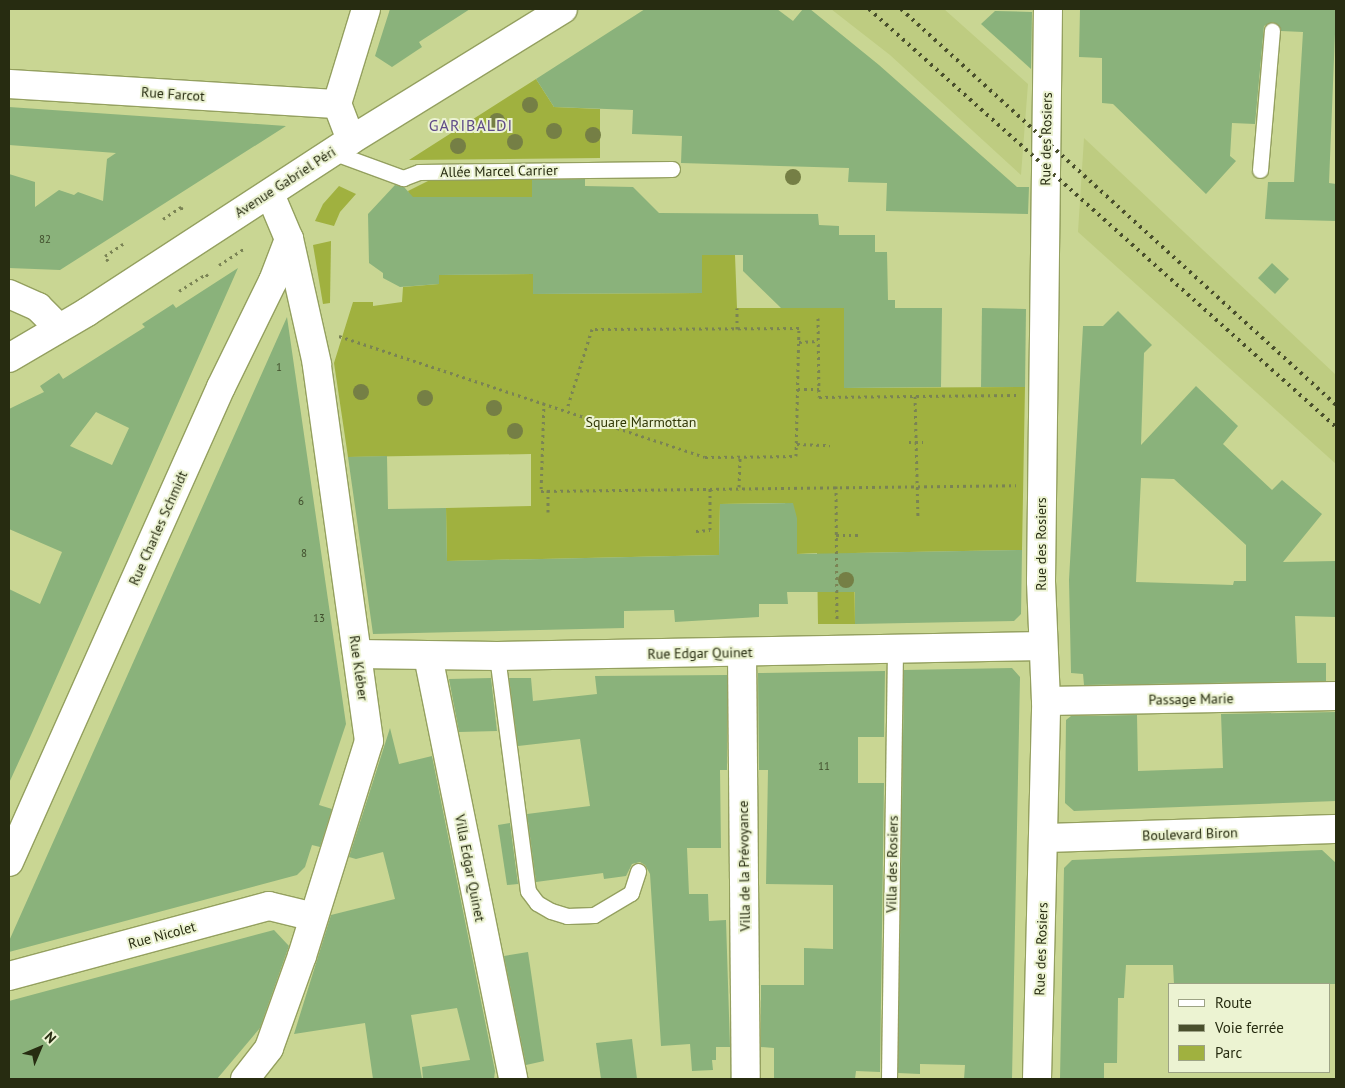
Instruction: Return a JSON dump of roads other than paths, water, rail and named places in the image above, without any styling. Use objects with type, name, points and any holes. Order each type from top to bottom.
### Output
[{"type":"street","points":[[341,146],[337,104],[366,9]]},
{"type":"street","name":"Avenue Gabriel Péri","points":[[9,358],[270,194],[341,146],[562,9]]},
{"type":"street","name":"Rue des Rosiers","points":[[1037,1079],[1046,701],[1042,646],[1042,485],[1048,9]]},
{"type":"street","name":"Rue Farcot","points":[[9,84],[337,104]]},
{"type":"street","points":[[270,194],[289,239]]},
{"type":"street","name":"Rue Kléber","points":[[245,1079],[269,1048],[314,917],[369,741],[311,327],[289,239]]},
{"type":"street","name":"Rue Charles Schmidt","points":[[9,862],[289,239]]},
{"type":"street","points":[[9,294],[38,307],[59,328]]},
{"type":"street","name":"Rue Edgar Quinet","points":[[358,654],[497,656],[1042,646]]},
{"type":"street","name":"Villa de la Prévoyance","points":[[742,652],[746,1079]]},
{"type":"street","name":"Villa Edgar Quinet","points":[[428,656],[513,1079]]},
{"type":"street","name":"Passage Marie","points":[[1046,701],[1336,696]]},
{"type":"street","name":"Boulevard Biron","points":[[1044,838],[1336,829]]},
{"type":"street","name":"Rue Nicolet","points":[[9,976],[269,906],[314,917]]},
{"type":"lane","points":[[1260,170],[1272,31]]},
{"type":"lane","name":"Allée Marcel Carrier","points":[[341,146],[403,178],[419,172],[672,169]]},
{"type":"lane","name":"Villa des Rosiers","points":[[889,1079],[895,649]]},
{"type":"lane","points":[[497,656],[528,891],[538,903],[551,911],[567,916],[594,915],[632,893],[638,870]]},
{"type":"railway","points":[[869,9],[1336,427]]},
{"type":"railway","points":[[901,9],[1336,405]]},
{"type":"district","name":"GARIBALDI","points":[[471,125]]},
{"type":"park label","name":"Square Marmottan","points":[[641,422]]}]
